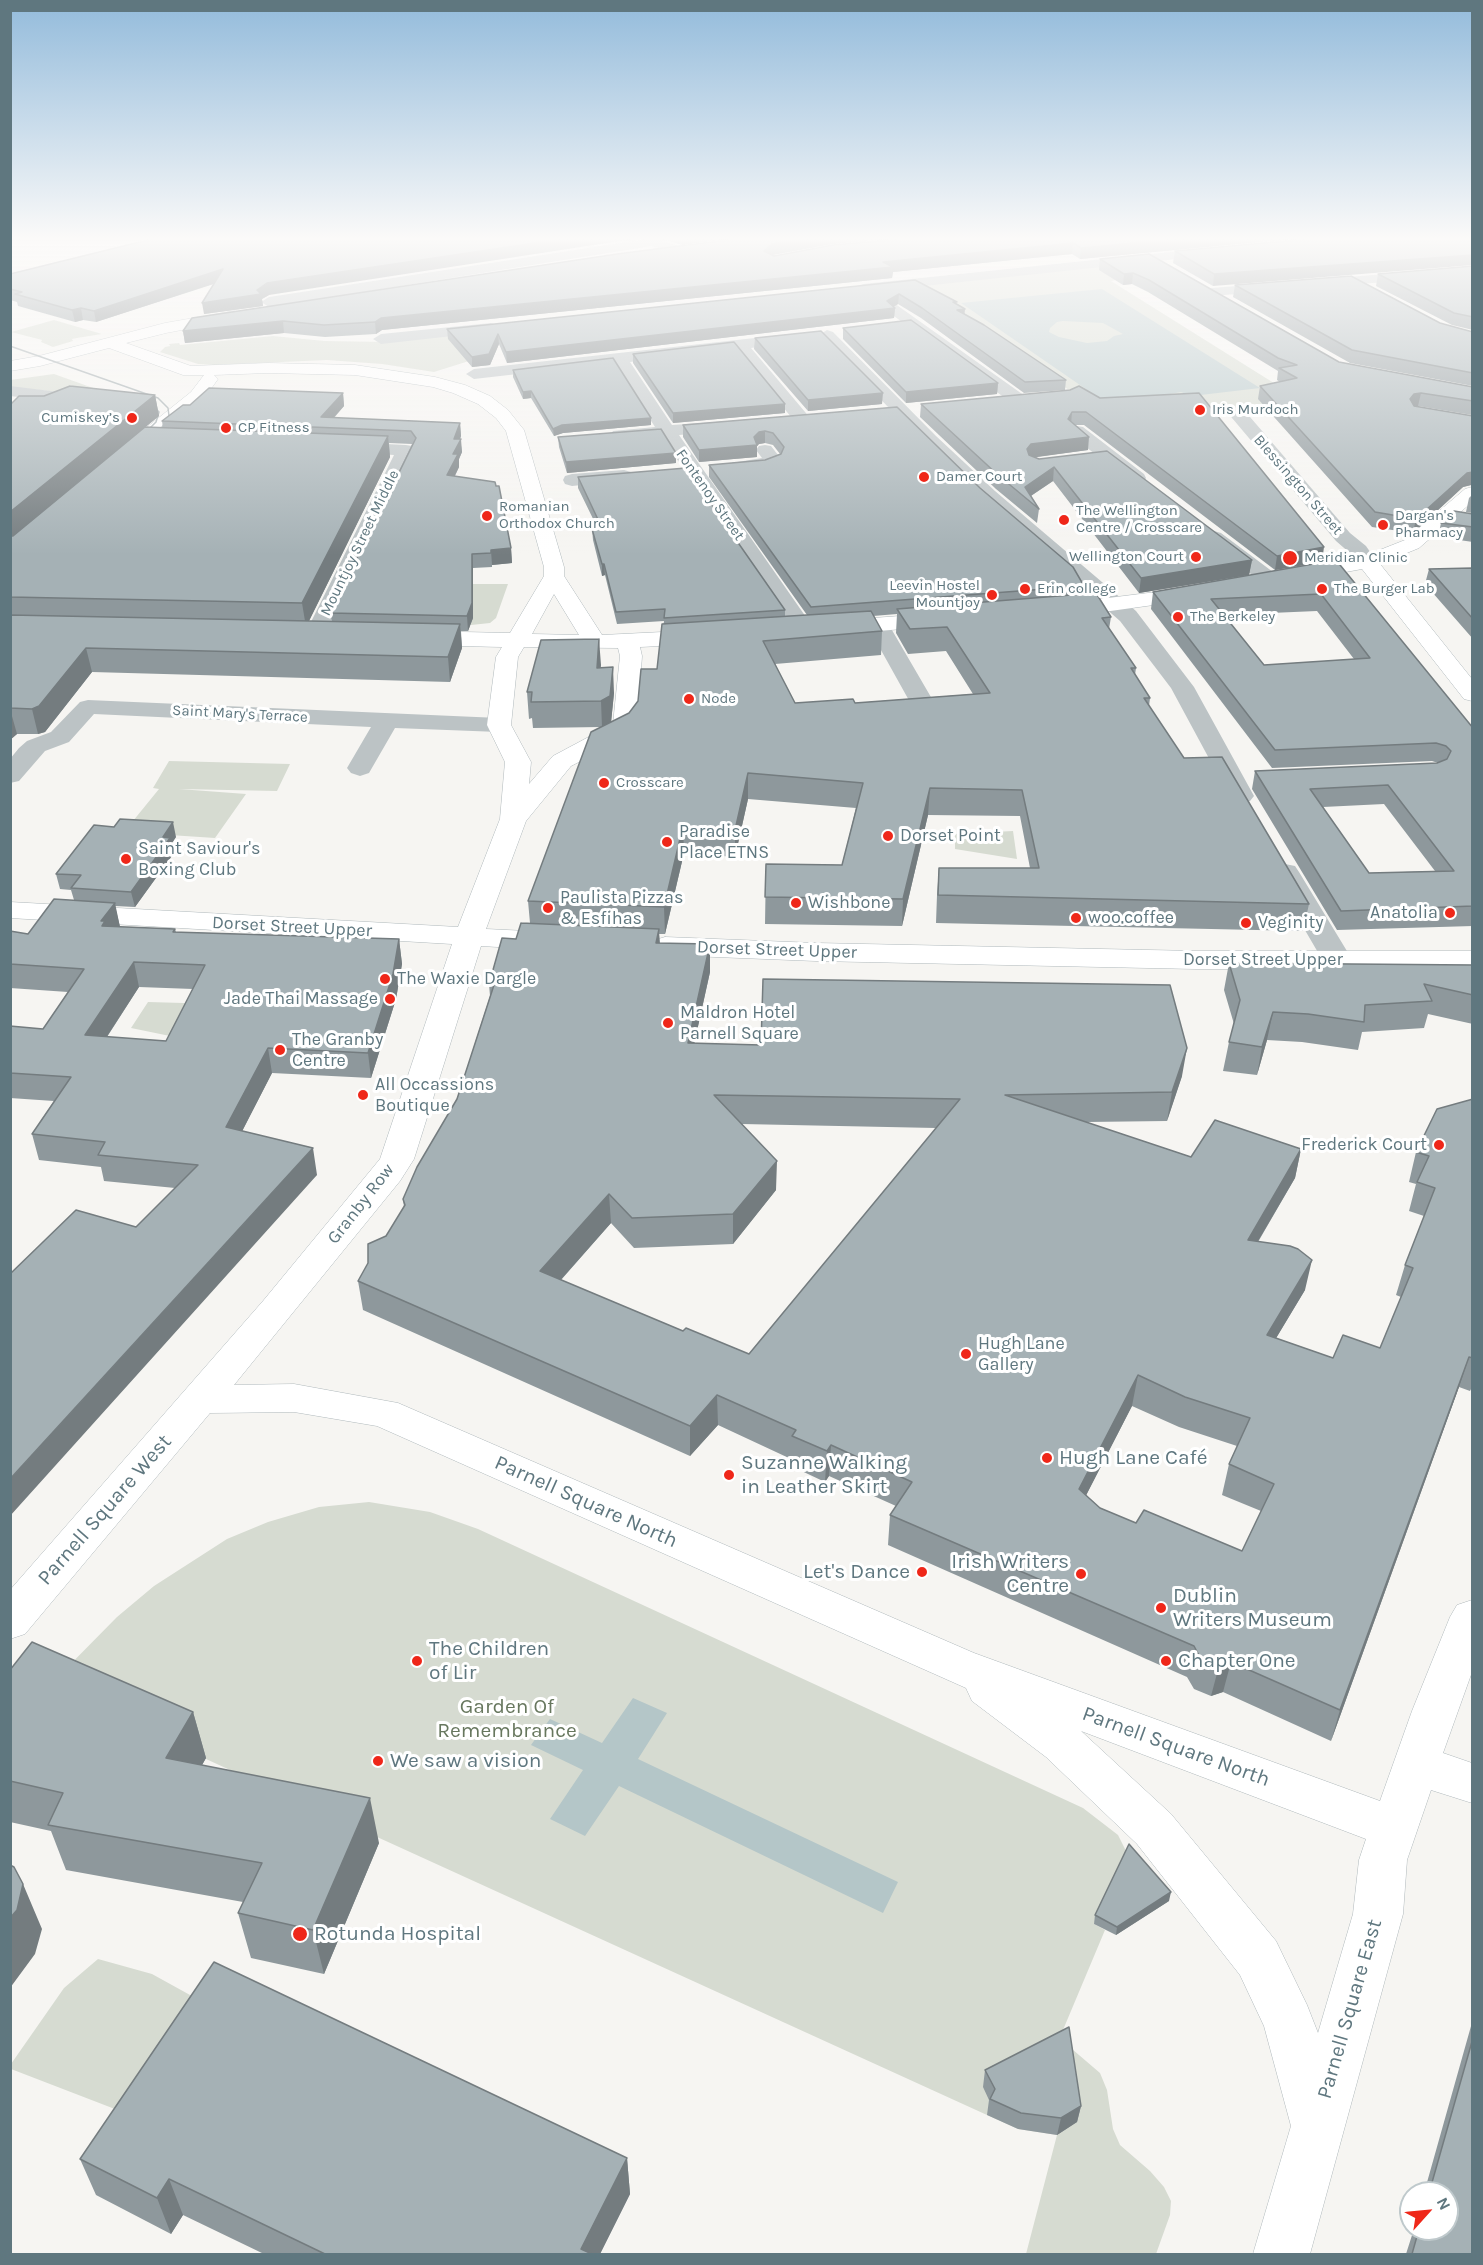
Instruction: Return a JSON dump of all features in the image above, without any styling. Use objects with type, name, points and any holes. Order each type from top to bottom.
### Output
[{"type":"main road","points":[[10,374],[102,344]]},
{"type":"main road","points":[[113,344],[189,371],[355,370],[435,382],[484,400],[502,414],[515,430],[523,452],[554,567],[554,576],[507,657],[499,730],[518,762],[513,819]]},
{"type":"main road","points":[[83,349],[175,379]]},
{"type":"main road","points":[[10,366],[90,365]]},
{"type":"main road","points":[[152,376],[175,379],[210,379],[297,369]]},
{"type":"main road","points":[[105,471],[197,396],[210,379]]},
{"type":"main road","points":[[1241,585],[1367,562],[1416,542],[1473,493]]},
{"type":"main road","name":"Blessington Street","points":[[1367,562],[1473,694]]},
{"type":"main road","points":[[554,576],[595,642]]},
{"type":"main road","points":[[1039,613],[1116,605],[1213,590]]},
{"type":"main road","points":[[782,632],[960,618]]},
{"type":"main road","points":[[291,636],[338,637]]},
{"type":"main road","points":[[398,638],[628,642],[729,636]]},
{"type":"main road","points":[[513,819],[562,761],[619,732],[625,726],[631,656],[628,642]]},
{"type":"main road","name":"Granby Row","points":[[199,1399],[276,1310],[397,1159],[469,938],[513,819]]},
{"type":"main road","name":"Dorset Street Upper","points":[[10,910],[469,938],[574,942]]},
{"type":"main road","name":"Dorset Street Upper","points":[[644,945],[816,952],[1338,961],[1473,960]]},
{"type":"main road","name":"Parnell Square North","points":[[199,1399],[294,1398],[384,1413],[958,1666],[1394,1828]]},
{"type":"main road","name":"Parnell Square West","points":[[10,1621],[199,1399]]},
{"type":"main road","name":"Parnell Square East","points":[[1282,2254],[1378,1914],[1383,1860],[1446,1681],[1473,1617]]},
{"type":"main road","name":"Parnell Square North","points":[[958,1666],[1062,1743],[1155,1829],[1236,1928],[1258,1958],[1289,2023],[1317,2125]]},
{"type":"main road","points":[[1417,1765],[1473,1783]]},
{"type":"street","points":[[474,374],[751,344]]},
{"type":"street","points":[[835,344],[988,495],[1116,605],[1142,633],[1182,687],[1255,820]]},
{"type":"street","points":[[943,344],[1019,400]]},
{"type":"street","points":[[740,345],[802,419]]},
{"type":"street","name":"Fontenoy Street","points":[[619,358],[667,431],[685,471],[804,630]]},
{"type":"street","points":[[10,391],[114,403]]},
{"type":"street","points":[[995,403],[1038,399]]},
{"type":"street","points":[[879,413],[924,409]]},
{"type":"street","name":"Blessington Street","points":[[1238,414],[1343,537],[1359,550],[1367,562]]},
{"type":"street","points":[[778,421],[824,417]]},
{"type":"street","points":[[597,437],[743,424]]},
{"type":"street","points":[[1077,431],[1156,493]]},
{"type":"street","points":[[141,441],[165,440]]},
{"type":"street","name":"Mountjoy Street Middle","points":[[315,636],[406,450],[331,447]]},
{"type":"street","points":[[685,471],[770,462],[773,460],[765,450]]},
{"type":"street","points":[[1089,459],[1109,456]]},
{"type":"street","points":[[572,480],[642,474]]},
{"type":"street","points":[[1445,517],[1473,521]]},
{"type":"street","points":[[1204,529],[1270,579]]},
{"type":"street","points":[[878,625],[923,704]]},
{"type":"street","name":"Saint Mary's Terrace","points":[[10,776],[28,753],[36,746],[60,737],[88,707],[499,725]]},
{"type":"street","points":[[360,768],[387,720]]},
{"type":"street","points":[[1231,780],[1257,779]]},
{"type":"street","points":[[1273,850],[1338,961]]},
{"type":"green space","points":[[45,344],[64,344],[53,347]]},
{"type":"green space","points":[[169,344],[489,344],[469,361],[434,372],[382,364],[327,360],[198,364],[160,352],[170,346]]},
{"type":"green space","points":[[1003,344],[1211,344],[1293,395],[1263,411],[1207,413],[1076,395]]},
{"type":"green space","points":[[54,374],[124,399],[11,387],[10,380]]},
{"type":"green space","points":[[473,584],[508,584],[496,618],[490,623],[471,625]]},
{"type":"green space","points":[[169,761],[290,764],[277,791],[179,789],[246,794],[215,838],[124,832],[159,789],[153,788]]},
{"type":"green space","points":[[1013,831],[1017,859],[955,849],[955,834]]},
{"type":"green space","points":[[148,1002],[219,1004],[170,1036],[131,1028]]},
{"type":"green space","name":"Garden Of Remembrance","points":[[369,1502],[430,1512],[478,1529],[1083,1808],[1118,1835],[1127,1853],[1094,1924],[1105,1930],[1055,2049],[1072,2049],[1100,2073],[1107,2090],[1113,2129],[1120,2145],[1150,2171],[1164,2187],[1171,2201],[1170,2215],[1156,2254],[1026,2254],[1057,2135],[1018,2129],[48,1687],[117,1617],[154,1586],[227,1539],[268,1522],[319,1507]]},
{"type":"green space","points":[[98,1959],[152,1974],[219,2011],[146,2121],[11,2069],[11,2064],[64,1988]]},
{"type":"shaded area","points":[[1020,344],[1189,344],[1260,388],[1192,396],[1181,392],[1109,405]]},
{"type":"shaded area","points":[[633,1698],[667,1713],[638,1759],[898,1882],[883,1913],[619,1786],[585,1836],[550,1819],[583,1770],[531,1745],[550,1719],[602,1743]]},
{"type":"building","points":[[460,344],[494,344],[489,354],[472,357]]},
{"type":"building","points":[[502,344],[579,344],[506,352]]},
{"type":"building","points":[[735,344],[785,404],[673,413],[633,354]]},
{"type":"building","points":[[760,344],[834,344],[883,393],[808,400]]},
{"type":"building","points":[[858,344],[944,344],[998,383],[906,392]]},
{"type":"building","points":[[972,344],[1012,344],[1066,380],[1025,382]]},
{"type":"building","points":[[1254,344],[1307,344],[1339,362],[1473,387],[1473,401],[1421,393],[1414,394],[1410,399],[1414,406],[1473,416],[1473,472],[1467,473],[1416,519],[1375,512],[1260,386],[1297,378],[1279,368],[1297,365],[1278,358]]},
{"type":"building","points":[[1341,344],[1473,344],[1473,373],[1352,350]]},
{"type":"building","points":[[613,358],[651,418],[562,425],[553,429],[531,391],[523,392],[513,370]]},
{"type":"building","points":[[70,386],[155,395],[10,512],[10,405],[19,396],[44,396]]},
{"type":"building","points":[[1079,386],[1100,398],[1199,393],[1324,547],[1277,556],[1086,412],[1072,412],[1068,419],[1089,437],[1031,444],[1027,449],[1029,455],[1039,459],[1107,451],[1252,560],[1141,578],[1054,467],[1025,487],[1039,509],[998,475],[921,404],[1070,390]]},
{"type":"building","points":[[209,388],[343,393],[321,417],[460,423],[454,439],[461,439],[453,454],[458,454],[447,475],[495,482],[496,486],[499,486],[511,548],[491,550],[491,553],[472,554],[472,603],[467,616],[330,613],[416,438],[411,431],[162,421],[183,405],[190,405]]},
{"type":"building","points":[[897,407],[980,488],[1073,567],[1084,586],[811,607],[709,465],[765,460],[781,454],[784,447],[773,433],[765,431],[759,432],[754,437],[757,445],[699,450],[683,425]]},
{"type":"building","points":[[145,427],[388,436],[302,603],[10,597],[10,536],[13,536]]},
{"type":"building","points":[[661,429],[676,453],[566,462],[558,437]]},
{"type":"building","points":[[686,468],[785,610],[664,618],[665,609],[616,612],[604,564],[602,564],[592,529],[602,528],[578,477]]},
{"type":"building","points":[[1454,511],[1473,514],[1473,527],[1441,523]]},
{"type":"building","points":[[1336,560],[1473,728],[1473,906],[1341,911],[1255,771],[1437,763],[1447,759],[1451,751],[1446,746],[1436,743],[1275,750],[1153,592]],"holes":[[[1321,594],[1370,658],[1264,665],[1211,599]],[[1388,785],[1454,871],[1369,873],[1310,789]]]},
{"type":"building","points":[[1473,568],[1473,619],[1429,569]]},
{"type":"building","points":[[1096,593],[1111,617],[1102,618],[1136,668],[1131,668],[1150,698],[1144,698],[1184,758],[1222,757],[1309,904],[938,895],[939,868],[1039,868],[1022,790],[930,788],[903,899],[765,897],[766,864],[842,865],[863,783],[748,773],[735,830],[683,826],[664,907],[528,901],[591,732],[629,713],[638,701],[641,669],[657,669],[662,624],[871,611],[882,631],[763,641],[795,703],[853,699],[855,703],[990,693],[947,627],[910,629],[897,609]]},
{"type":"building","points":[[10,615],[460,624],[448,657],[86,648],[39,706],[32,709],[10,708]]},
{"type":"building","points":[[599,639],[597,668],[613,667],[610,696],[601,701],[531,702],[532,692],[527,692],[541,640]]},
{"type":"building","name":"Saint Saviour's Boxing Club","points":[[120,819],[173,822],[163,837],[170,838],[131,892],[71,888],[81,875],[56,874],[94,825],[114,827]]},
{"type":"building","points":[[54,899],[115,903],[101,921],[105,921],[102,926],[175,929],[173,932],[399,939],[393,974],[368,1053],[268,1048],[226,1127],[313,1148],[10,1479],[10,1274],[76,1210],[136,1227],[198,1165],[98,1155],[105,1142],[32,1134],[71,1077],[10,1073],[10,1026],[43,1029],[84,969],[10,964],[10,931],[28,934]],"holes":[[[134,962],[205,965],[166,1041],[85,1035]]]},
{"type":"building","points":[[521,923],[659,929],[656,943],[710,944],[688,1043],[761,1045],[763,979],[1170,985],[1187,1048],[1172,1092],[1005,1095],[1191,1157],[1215,1120],[1301,1149],[1248,1240],[1290,1246],[1312,1260],[1267,1335],[1333,1358],[1343,1335],[1380,1348],[1413,1268],[1405,1265],[1435,1188],[1417,1182],[1429,1156],[1416,1152],[1437,1109],[1473,1099],[1473,1358],[1469,1357],[1340,1710],[1231,1662],[1219,1666],[1201,1659],[1194,1646],[890,1515],[912,1482],[831,1445],[827,1451],[792,1436],[796,1430],[717,1395],[690,1426],[358,1281],[368,1263],[368,1244],[386,1236],[405,1205],[403,1199],[417,1167],[457,1099],[494,985],[489,984],[502,938],[516,939]],"holes":[[[714,1095],[960,1099],[749,1354],[686,1328],[683,1331],[540,1271],[609,1194],[632,1218],[733,1214],[777,1161]],[[1138,1375],[1185,1397],[1250,1418],[1229,1464],[1274,1484],[1242,1551],[1144,1510],[1136,1523],[1100,1508],[1079,1489]]]},
{"type":"building","points":[[1229,963],[1473,965],[1473,995],[1424,984],[1432,1001],[1365,1005],[1364,1022],[1308,1014],[1273,1012],[1262,1047],[1229,1042],[1240,1000]]},
{"type":"building","points":[[32,1642],[193,1712],[166,1758],[370,1798],[313,1930],[238,1913],[262,1863],[48,1825],[63,1793],[10,1781],[10,1670]]},
{"type":"building","points":[[1129,1844],[1171,1892],[1117,1927],[1095,1915]]},
{"type":"building","points":[[10,1865],[14,1867],[23,1884],[17,1910],[10,1918]]},
{"type":"building","points":[[214,1962],[627,2158],[581,2249],[592,2254],[325,2254],[169,2179],[157,2198],[80,2159]]},
{"type":"building","points":[[1069,2027],[1081,2106],[1061,2118],[1021,2113],[990,2099],[995,2089],[985,2070]]},
{"type":"building","points":[[1473,2038],[1473,2254],[1412,2254],[1416,2241],[1459,2241],[1459,2181],[1432,2181]]},
{"type":"tram line","points":[[10,346],[158,398],[168,408],[169,416],[161,429],[149,439]]},
{"type":"tram line","points":[[146,398],[159,412],[156,422],[148,430]]},
{"type":"place","name":"Iris Murdoch","points":[[1200,410]]},
{"type":"place","name":"Cumiskey’s","points":[[132,418]]},
{"type":"place","name":"CP Fitness","points":[[226,428]]},
{"type":"place","name":"Damer Court","points":[[924,477]]},
{"type":"place","name":"Romanian Orthodox Church","points":[[487,516]]},
{"type":"place","name":"The Wellington Centre / Crosscare","points":[[1064,520]]},
{"type":"place","name":"Dargan's Pharmacy","points":[[1383,525]]},
{"type":"place","name":"Wellington Court","points":[[1196,557]]},
{"type":"place","name":"Meridian Clinic","points":[[1290,558]]},
{"type":"place","name":"Erin college","points":[[1025,589]]},
{"type":"place","name":"The Burger Lab","points":[[1322,589]]},
{"type":"place","name":"Leevin Hostel Mountjoy","points":[[992,595]]},
{"type":"place","name":"The Berkeley","points":[[1178,617]]},
{"type":"place","name":"Node","points":[[689,699]]},
{"type":"place","name":"Crosscare","points":[[604,783]]},
{"type":"place","name":"Dorset Point","points":[[888,836]]},
{"type":"place","name":"Paradise Place ETNS","points":[[667,842]]},
{"type":"place","name":"Saint Saviour's Boxing Club","points":[[126,859]]},
{"type":"place","name":"Wishbone","points":[[796,903]]},
{"type":"place","name":"Paulista Pizzas & Esfihas","points":[[548,908]]},
{"type":"place","name":"Anatolia","points":[[1450,913]]},
{"type":"place","name":"woo.coffee","points":[[1076,918]]},
{"type":"place","name":"Veginity","points":[[1246,923]]},
{"type":"place","name":"The Waxie Dargle","points":[[385,979]]},
{"type":"place","name":"Jade Thai Massage","points":[[390,999]]},
{"type":"place","name":"Maldron Hotel Parnell Square","points":[[668,1023]]},
{"type":"place","name":"The Granby Centre","points":[[280,1050]]},
{"type":"place","name":"All Occassions Boutique","points":[[363,1095]]},
{"type":"place","name":"Frederick Court","points":[[1439,1145]]},
{"type":"place","name":"Hugh Lane Gallery","points":[[966,1354]]},
{"type":"place","name":"Hugh Lane Café","points":[[1047,1458]]},
{"type":"place","name":"Suzanne Walking in Leather Skirt","points":[[729,1475]]},
{"type":"place","name":"Let's Dance","points":[[922,1572]]},
{"type":"place","name":"Irish Writers Centre","points":[[1081,1574]]},
{"type":"place","name":"Dublin Writers Museum","points":[[1161,1608]]},
{"type":"place","name":"The Children of Lir","points":[[417,1661]]},
{"type":"place","name":"Chapter One","points":[[1166,1661]]},
{"type":"place","name":"We saw a vision","points":[[378,1761]]},
{"type":"place","name":"Rotunda Hospital","points":[[300,1934]]}]
